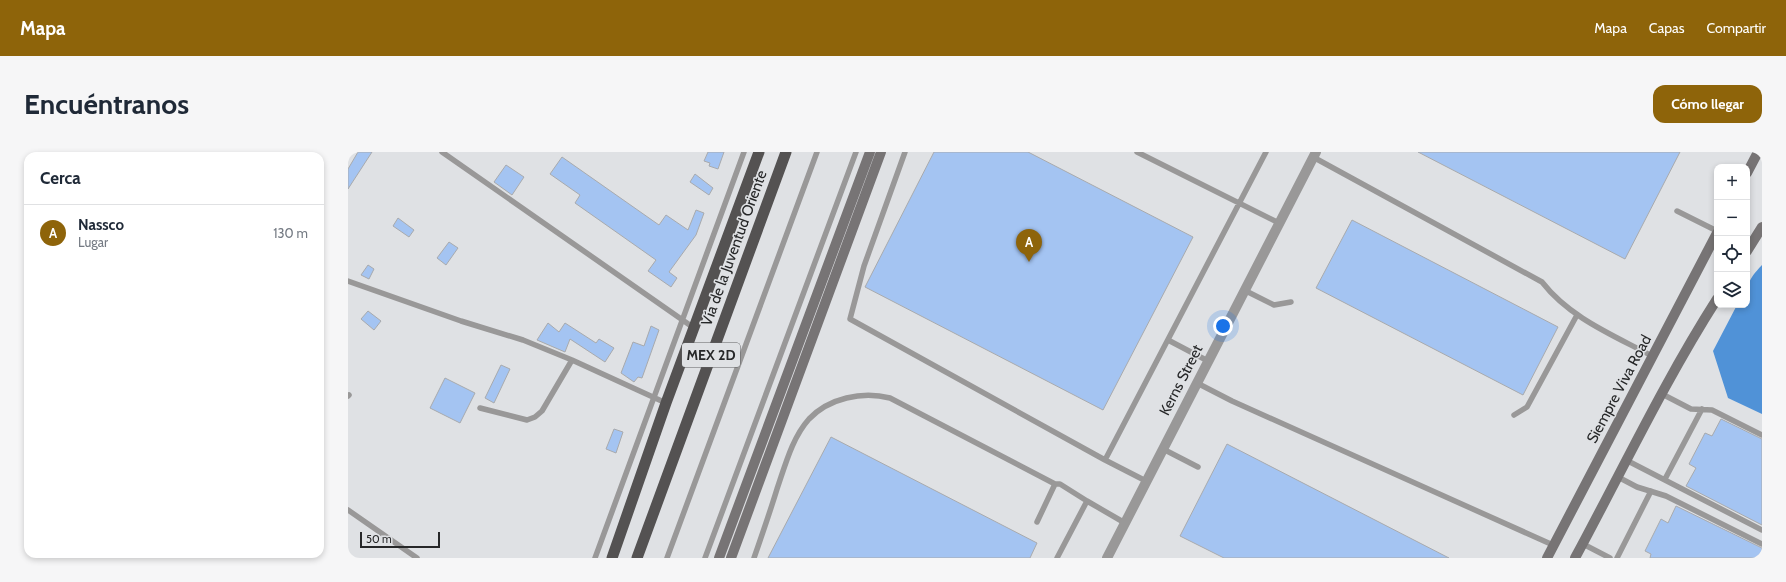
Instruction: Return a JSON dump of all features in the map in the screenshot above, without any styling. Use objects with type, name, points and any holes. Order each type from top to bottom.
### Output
[{"type":"highway","name":"Vía de la Juventud Oriente","points":[[612,558],[666,403],[759,152]]},
{"type":"highway","name":"Vía de la Juventud Oriente","points":[[637,558],[786,152]]},
{"type":"highway","points":[[616,558],[622,532]]},
{"type":"highway","points":[[632,558],[637,547],[644,540]]},
{"type":"main road","points":[[719,558],[870,152]]},
{"type":"main road","points":[[731,558],[882,152]]},
{"type":"main road","points":[[1750,167],[1758,152]]},
{"type":"main road","points":[[1750,246],[1762,227]]},
{"type":"main road","name":"Siempre Viva Road","points":[[1547,558],[1715,236]]},
{"type":"main road","points":[[1575,558],[1696,331],[1714,304]]},
{"type":"street","name":"Kerns Street","points":[[1107,558],[1314,154]]},
{"type":"lane","points":[[442,152],[694,328]]},
{"type":"lane","points":[[595,558],[744,152]]},
{"type":"lane","points":[[667,558],[817,152]]},
{"type":"lane","points":[[705,558],[856,152]]},
{"type":"lane","points":[[905,152],[864,266],[850,320],[1104,460],[1146,481]]},
{"type":"lane","points":[[1137,152],[1279,223]]},
{"type":"lane","points":[[1104,460],[1266,152]]},
{"type":"lane","points":[[1314,154],[1542,282],[1565,307],[1652,356]]},
{"type":"lane","points":[[1677,211],[1714,230]]},
{"type":"lane","points":[[348,281],[461,321],[523,340],[572,360],[666,403]]},
{"type":"lane","points":[[1244,290],[1274,305],[1291,302]]},
{"type":"lane","points":[[1514,415],[1527,407],[1577,315]]},
{"type":"lane","points":[[1168,340],[1208,361]]},
{"type":"lane","points":[[480,408],[527,420],[535,417],[542,411],[572,360]]},
{"type":"lane","points":[[1197,383],[1232,401],[1553,545]]},
{"type":"lane","points":[[754,558],[794,442],[809,420],[833,402],[856,396],[876,394],[890,398],[1055,484],[1060,484],[1125,523]]},
{"type":"lane","points":[[1662,394],[1691,409],[1712,410],[1762,435]]},
{"type":"lane","points":[[1665,479],[1702,409]]},
{"type":"lane","points":[[1163,449],[1198,467]]},
{"type":"lane","points":[[1626,460],[1762,530]]},
{"type":"lane","points":[[1618,477],[1637,487],[1666,496],[1762,544]]},
{"type":"lane","points":[[1037,522],[1055,484]]},
{"type":"lane","points":[[1616,558],[1651,491]]},
{"type":"lane","points":[[1057,558],[1087,501]]},
{"type":"lane","points":[[348,510],[417,558]]},
{"type":"lane","points":[[1583,544],[1610,558]]},
{"type":"water","points":[[1762,265],[1762,414],[1728,398],[1713,351],[1735,308],[1750,308],[1750,281]]},
{"type":"building","points":[[358,152],[372,152],[348,189],[348,169]]},
{"type":"building","points":[[708,152],[724,152],[718,169],[709,166],[710,163],[704,161]]},
{"type":"building","points":[[934,152],[1028,152],[1193,237],[1103,410],[865,287]]},
{"type":"building","points":[[1418,152],[1680,152],[1625,259]]},
{"type":"building","points":[[562,157],[659,225],[666,215],[688,230],[696,210],[704,213],[696,235],[669,272],[677,278],[671,287],[648,271],[656,260],[575,203],[580,195],[550,174]]},
{"type":"building","points":[[506,165],[524,177],[512,195],[494,182]]},
{"type":"building","points":[[695,174],[713,188],[709,195],[690,182]]},
{"type":"building","points":[[398,218],[414,230],[409,237],[393,226]]},
{"type":"building","points":[[1352,220],[1558,327],[1523,395],[1316,288]]},
{"type":"building","points":[[449,242],[458,248],[446,265],[437,258]]},
{"type":"building","points":[[368,265],[374,269],[369,279],[361,275]]},
{"type":"building","points":[[368,311],[381,321],[374,330],[361,319]]},
{"type":"building","points":[[548,323],[559,332],[565,323],[596,343],[599,339],[614,348],[605,362],[570,339],[565,352],[537,340]]},
{"type":"building","points":[[651,326],[659,330],[642,378],[638,377],[634,382],[621,373],[633,342],[644,346]]},
{"type":"building","points":[[501,365],[510,369],[494,403],[485,398]]},
{"type":"building","points":[[445,378],[475,393],[460,423],[430,408]]},
{"type":"building","points":[[1721,419],[1762,439],[1762,525],[1686,486],[1696,468],[1689,464],[1705,433],[1712,436]]},
{"type":"building","points":[[614,429],[623,432],[616,453],[606,449]]},
{"type":"building","points":[[831,437],[1037,543],[1030,558],[768,558]]},
{"type":"building","points":[[1227,444],[1449,558],[1224,558],[1180,536]]},
{"type":"building","points":[[1676,506],[1762,548],[1762,558],[1650,558],[1651,554],[1645,551],[1661,519],[1668,523]]},
{"type":"place","name":"Nassco","points":[[1029,262]]}]
